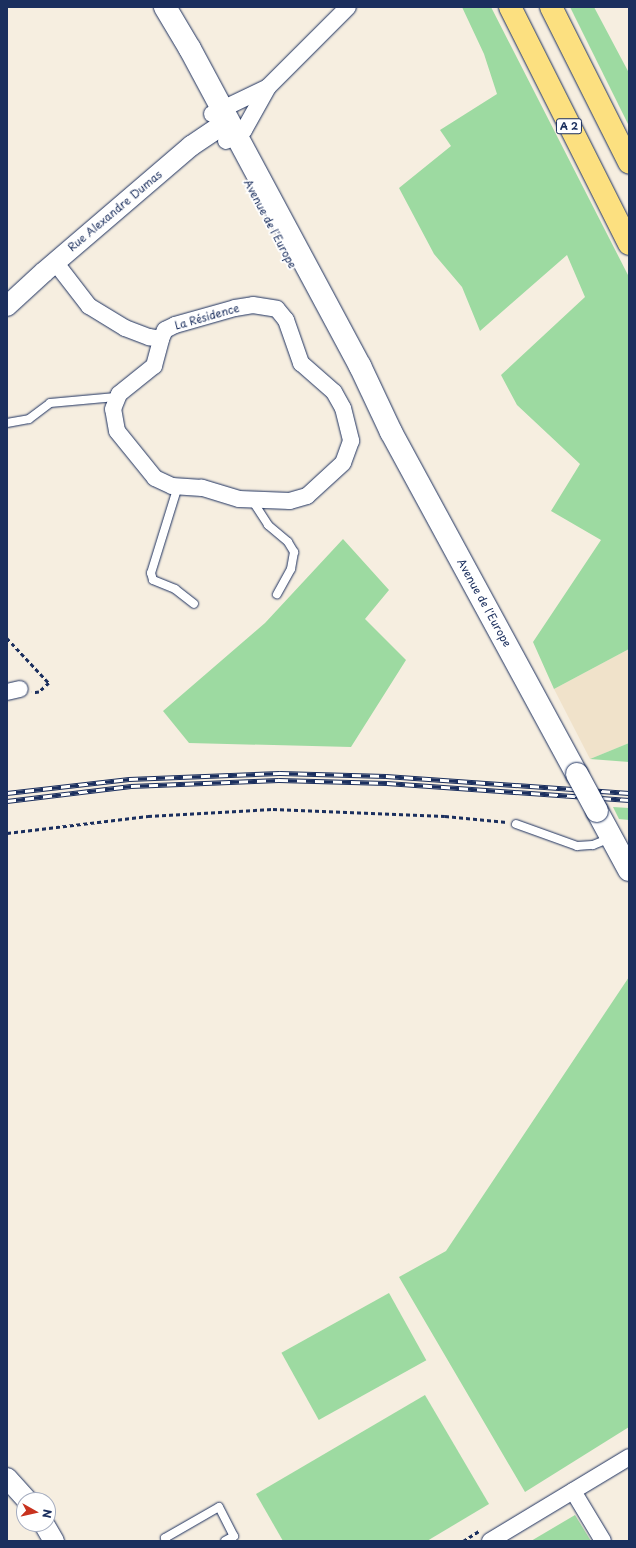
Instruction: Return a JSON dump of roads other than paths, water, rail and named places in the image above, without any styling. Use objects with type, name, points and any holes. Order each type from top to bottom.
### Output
[{"type":"highway","name":"A 2","points":[[510,7],[629,244]]},
{"type":"highway","points":[[551,7],[629,162]]},
{"type":"main road","name":"Avenue de l'Europe","points":[[164,7],[301,283],[349,367],[391,432],[611,837]]},
{"type":"main road","points":[[611,837],[629,870]]},
{"type":"street","points":[[223,124],[268,87],[348,7]]},
{"type":"street","points":[[223,124],[247,126],[268,87]]},
{"type":"street","name":"Rue Alexandre Dumas","points":[[7,306],[55,262],[191,146],[223,124]]},
{"type":"street","points":[[55,262],[79,295],[96,311],[130,330],[161,339]]},
{"type":"street","name":"La Résidence","points":[[242,307],[273,307],[284,316],[304,367],[330,388],[341,402],[350,428],[351,441],[343,463],[302,498],[252,500],[202,488],[167,485],[156,478],[117,431],[112,417],[116,398],[154,366],[161,339],[166,330],[175,325],[242,307]]},
{"type":"street","points":[[490,1541],[629,1457]]},
{"type":"street","points":[[7,1478],[20,1492]]},
{"type":"street","points":[[573,1491],[603,1541]]},
{"type":"lane","points":[[7,423],[29,419],[50,403],[116,398]]},
{"type":"lane","points":[[178,486],[150,573],[153,580],[175,589],[194,604]]},
{"type":"lane","points":[[252,500],[268,525],[288,542],[294,552],[291,569],[277,594]]},
{"type":"lane","points":[[516,824],[577,846],[593,845],[611,837]]},
{"type":"lane","points":[[166,1541],[165,1538],[219,1507],[234,1536],[225,1541]]},
{"type":"railway","points":[[7,793],[129,779],[280,773],[386,776],[629,793]]},
{"type":"railway","points":[[7,801],[131,786],[279,780],[387,783],[629,800]]}]
